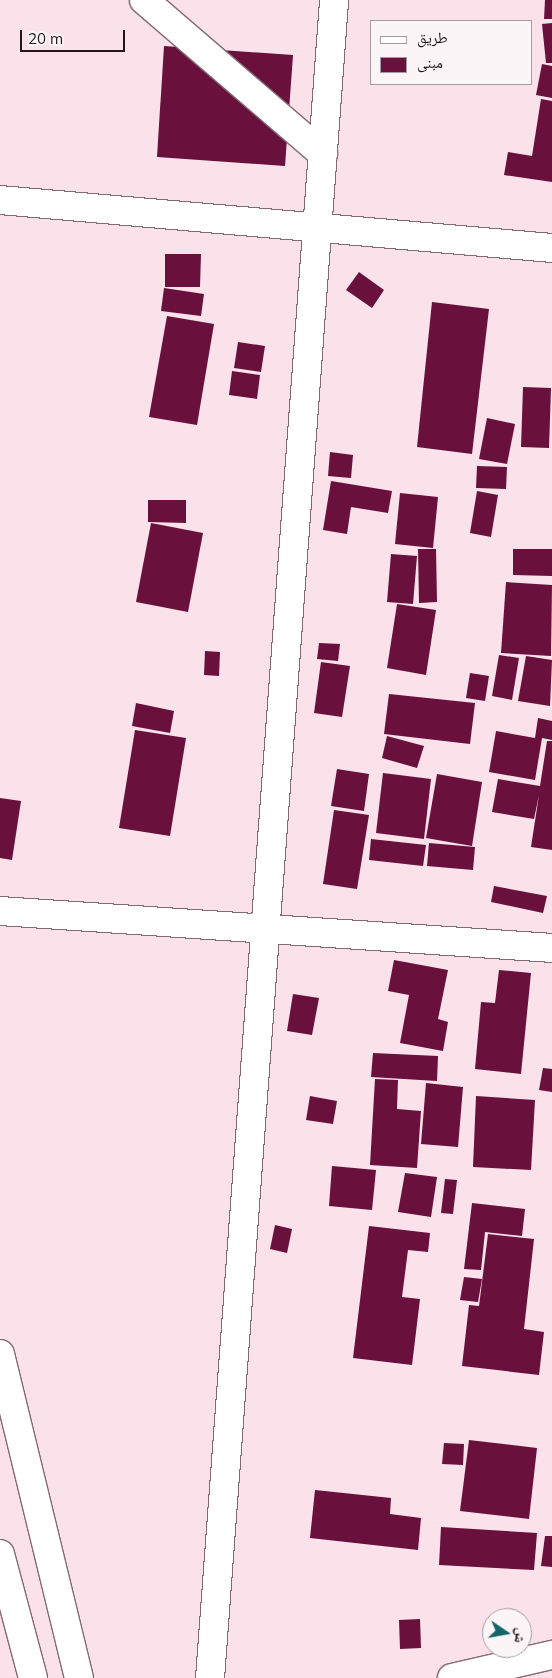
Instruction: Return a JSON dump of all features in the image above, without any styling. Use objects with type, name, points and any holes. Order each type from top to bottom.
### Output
[{"type":"street","points":[[144,0],[323,154]]},
{"type":"street","points":[[210,1678],[334,0]]},
{"type":"street","points":[[0,200],[318,225],[552,248]]},
{"type":"street","points":[[0,911],[552,948]]},
{"type":"street","points":[[0,1354],[79,1678]]},
{"type":"street","points":[[0,1554],[33,1678]]},
{"type":"street","points":[[452,1678],[552,1655]]},
{"type":"building","points":[[545,0],[552,0],[552,19],[544,19]]},
{"type":"building","points":[[552,23],[552,63],[546,63],[542,24]]},
{"type":"building","points":[[164,46],[293,55],[285,166],[157,157]]},
{"type":"building","points":[[542,64],[552,66],[552,98],[536,95]]},
{"type":"building","points":[[541,99],[552,101],[552,182],[504,175],[508,152],[532,156]]},
{"type":"building","points":[[165,254],[201,254],[200,287],[165,287]]},
{"type":"building","points":[[359,272],[384,290],[372,308],[346,290]]},
{"type":"building","points":[[164,288],[204,294],[201,316],[161,311]]},
{"type":"building","points":[[432,302],[489,309],[472,454],[417,447]]},
{"type":"building","points":[[167,316],[214,324],[197,425],[149,417]]},
{"type":"building","points":[[238,342],[265,346],[261,372],[234,368]]},
{"type":"building","points":[[232,371],[260,375],[257,399],[229,395]]},
{"type":"building","points":[[523,387],[551,388],[549,448],[521,447]]},
{"type":"building","points":[[487,418],[515,424],[507,464],[479,459]]},
{"type":"building","points":[[330,452],[353,455],[351,478],[328,476]]},
{"type":"building","points":[[477,466],[507,467],[506,489],[476,488]]},
{"type":"building","points":[[331,481],[392,491],[388,513],[351,507],[347,534],[323,530]]},
{"type":"building","points":[[477,491],[498,495],[491,537],[470,533]]},
{"type":"building","points":[[400,493],[438,497],[433,548],[395,544]]},
{"type":"building","points":[[148,500],[186,500],[186,523],[148,522]]},
{"type":"building","points":[[151,523],[203,533],[188,612],[136,602]]},
{"type":"building","points":[[418,549],[436,549],[437,602],[419,603]]},
{"type":"building","points":[[513,549],[552,549],[552,576],[513,575]]},
{"type":"building","points":[[391,554],[417,556],[413,604],[387,602]]},
{"type":"building","points":[[506,582],[552,585],[551,656],[501,653]]},
{"type":"building","points":[[397,604],[436,610],[426,675],[387,668]]},
{"type":"building","points":[[319,643],[340,644],[338,661],[317,659]]},
{"type":"building","points":[[205,651],[220,652],[219,676],[204,675]]},
{"type":"building","points":[[499,655],[519,658],[512,700],[492,696]]},
{"type":"building","points":[[526,656],[552,660],[550,706],[518,701]]},
{"type":"building","points":[[321,662],[350,666],[342,717],[314,713]]},
{"type":"building","points":[[470,673],[489,676],[485,701],[466,698]]},
{"type":"building","points":[[389,694],[475,703],[470,744],[384,734]]},
{"type":"building","points":[[136,703],[174,711],[170,733],[132,726]]},
{"type":"building","points":[[538,718],[552,721],[552,740],[542,738],[535,780],[489,772],[496,731],[535,738]]},
{"type":"building","points":[[135,730],[186,738],[170,836],[119,828]]},
{"type":"building","points":[[387,736],[424,746],[417,768],[382,758]]},
{"type":"building","points":[[547,741],[552,741],[552,850],[531,847],[539,795],[534,819],[492,812],[498,779],[540,786]]},
{"type":"building","points":[[337,769],[369,774],[364,811],[331,806]]},
{"type":"building","points":[[383,773],[431,779],[424,839],[376,833]]},
{"type":"building","points":[[437,774],[482,782],[472,846],[426,838]]},
{"type":"building","points":[[0,798],[21,801],[12,860],[0,858]]},
{"type":"building","points":[[334,810],[369,815],[357,889],[323,884]]},
{"type":"building","points":[[371,839],[426,845],[423,866],[369,860]]},
{"type":"building","points":[[429,843],[475,847],[473,870],[427,866]]},
{"type":"building","points":[[494,886],[547,896],[543,913],[491,902]]},
{"type":"building","points":[[394,960],[448,970],[438,1019],[448,1022],[443,1051],[400,1043],[409,995],[388,991]]},
{"type":"building","points":[[499,970],[531,973],[521,1074],[475,1069],[481,1002],[495,1003]]},
{"type":"building","points":[[293,994],[319,998],[312,1035],[287,1031]]},
{"type":"building","points":[[373,1053],[438,1056],[437,1081],[371,1077]]},
{"type":"building","points":[[543,1068],[552,1069],[552,1092],[539,1090]]},
{"type":"building","points":[[375,1079],[398,1080],[397,1109],[421,1111],[417,1168],[370,1165]]},
{"type":"building","points":[[426,1083],[463,1087],[458,1147],[421,1144]]},
{"type":"building","points":[[310,1096],[337,1101],[333,1124],[306,1120]]},
{"type":"building","points":[[476,1096],[535,1100],[531,1170],[473,1167]]},
{"type":"building","points":[[332,1166],[376,1170],[372,1210],[329,1206]]},
{"type":"building","points":[[405,1173],[437,1177],[431,1217],[398,1212]]},
{"type":"building","points":[[445,1179],[457,1180],[453,1214],[441,1213]]},
{"type":"building","points":[[472,1203],[525,1209],[522,1236],[485,1232],[481,1270],[464,1269]]},
{"type":"building","points":[[275,1225],[292,1229],[287,1253],[270,1249]]},
{"type":"building","points":[[369,1226],[430,1233],[428,1252],[408,1250],[402,1297],[420,1299],[412,1365],[353,1358]]},
{"type":"building","points":[[488,1234],[534,1239],[524,1329],[544,1332],[539,1375],[462,1366],[469,1305],[479,1306]]},
{"type":"building","points":[[464,1277],[482,1279],[478,1302],[460,1300]]},
{"type":"building","points":[[469,1440],[537,1448],[529,1519],[460,1511]]},
{"type":"building","points":[[444,1443],[464,1444],[463,1465],[442,1464]]},
{"type":"building","points":[[315,1490],[391,1498],[390,1514],[421,1518],[418,1550],[310,1538]]},
{"type":"building","points":[[441,1527],[537,1533],[534,1570],[439,1565]]},
{"type":"building","points":[[545,1536],[552,1536],[552,1567],[541,1566]]},
{"type":"building","points":[[420,1619],[421,1648],[400,1649],[399,1620]]}]
